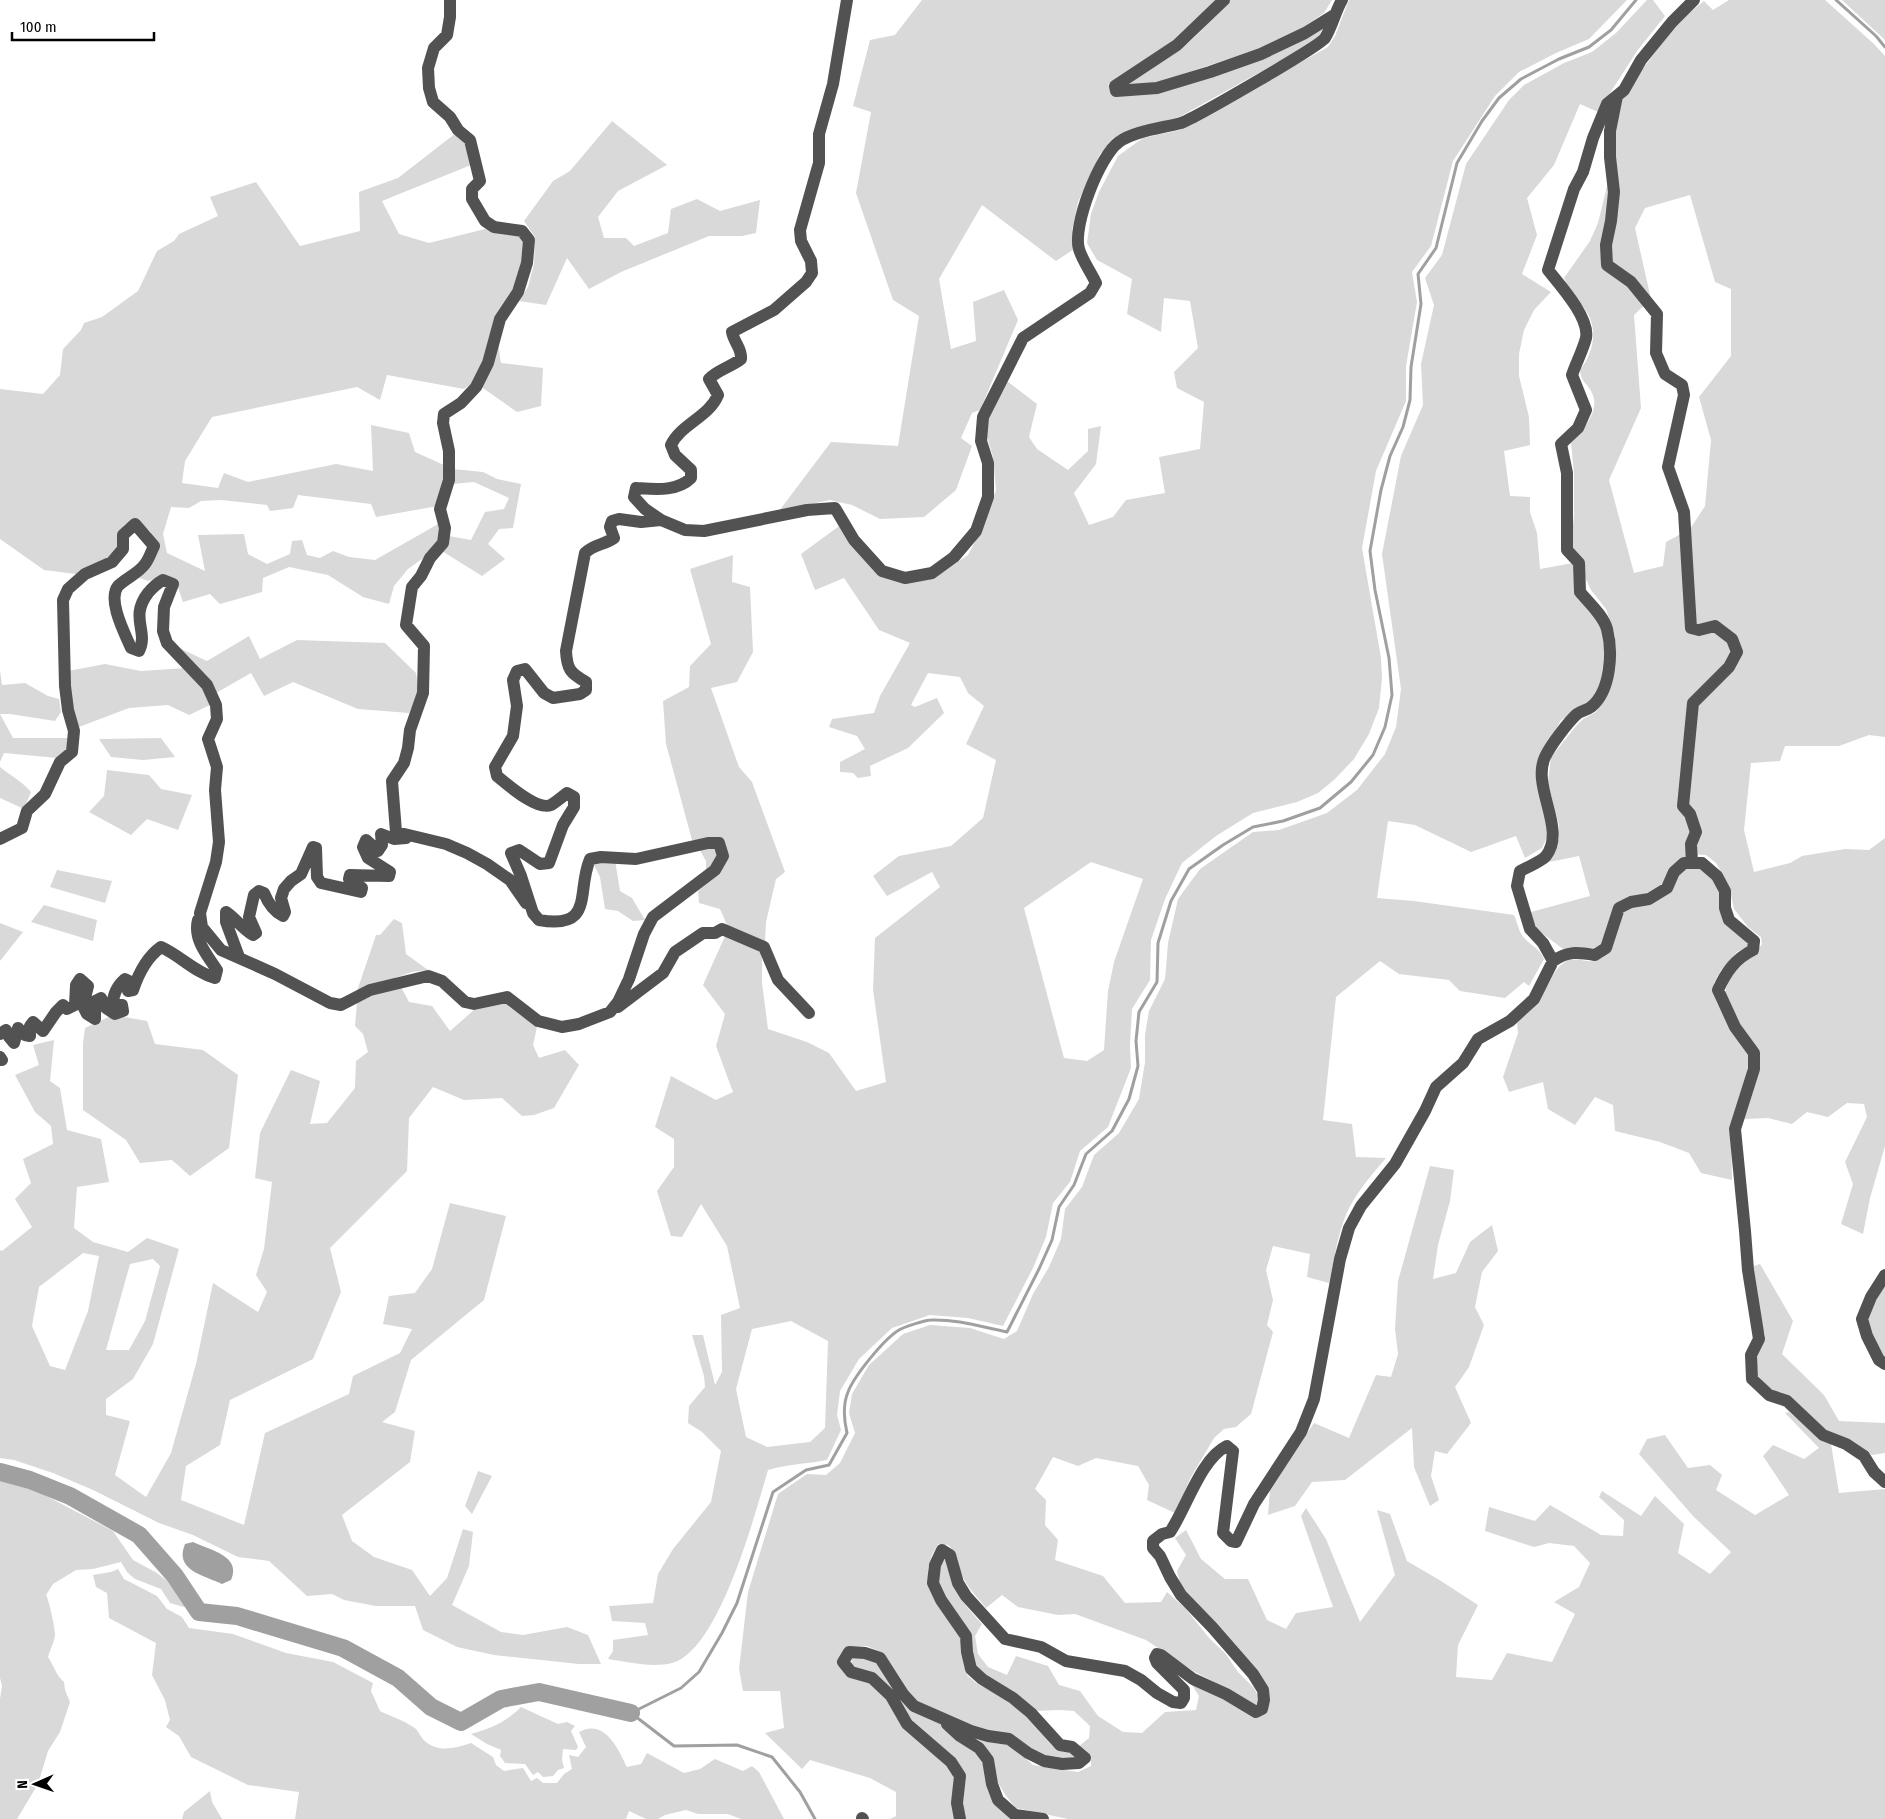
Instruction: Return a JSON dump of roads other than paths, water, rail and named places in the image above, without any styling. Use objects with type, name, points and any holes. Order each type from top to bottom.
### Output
[{"type":"street","points":[[450,0],[451,8],[446,36],[434,48],[428,68],[429,88],[433,102],[450,117],[458,130],[470,140],[480,181],[472,189],[472,199],[485,221],[494,227],[522,231],[529,240],[527,263],[518,292],[500,319],[488,363],[476,387],[461,403],[444,414],[443,423],[449,451],[449,480],[440,509],[445,528],[443,543],[430,558],[422,576],[412,587],[406,626],[424,646],[423,693],[410,730],[404,763],[392,781],[396,832],[446,844],[487,864],[510,880],[539,920],[550,922],[566,921],[578,913],[582,900],[585,870],[590,858],[636,859],[708,843],[719,843],[723,856],[715,870],[653,917],[644,934],[630,979],[618,1002],[610,1012]]},
{"type":"street","points":[[847,0],[833,84],[819,134],[819,163],[800,230],[801,241],[811,261],[812,273],[806,282],[774,310],[732,332],[742,351],[741,359],[731,366],[714,373],[709,379],[718,395],[715,402],[696,421],[675,437],[672,445],[676,455],[691,470],[691,478],[685,483],[671,488],[636,488],[634,497],[645,509],[661,520],[685,530],[704,531],[807,510],[835,508],[854,540],[882,571],[905,578],[932,573],[954,557],[976,531],[988,497],[988,463],[981,441],[983,417],[1022,338],[1090,293],[1096,283],[1079,249],[1078,232],[1085,205],[1105,156],[1120,142],[1144,132],[1182,122],[1324,40],[1342,0]]},
{"type":"street","points":[[1224,0],[1178,45],[1115,86],[1116,91],[1157,88],[1210,72],[1261,54],[1305,33],[1334,16]]},
{"type":"street","points":[[1553,961],[1542,942],[1530,929],[1517,886],[1520,871],[1545,857],[1553,840],[1550,814],[1541,776],[1545,757],[1577,714],[1591,707],[1603,693],[1610,653],[1606,628],[1594,608],[1580,592],[1579,562],[1567,550],[1567,473],[1561,444],[1578,428],[1586,410],[1572,375],[1586,337],[1585,323],[1563,288],[1548,270],[1574,189],[1583,172],[1607,104],[1624,90],[1641,60],[1672,22],[1694,0]]},
{"type":"street","points":[[1617,96],[1610,131],[1610,157],[1614,192],[1606,245],[1607,265],[1631,282],[1657,314],[1656,353],[1665,374],[1682,386],[1684,395],[1668,467],[1684,512],[1692,628],[1699,630],[1715,626],[1732,639],[1737,652],[1729,668],[1692,703],[1684,806],[1690,814],[1696,832],[1691,844],[1692,863]]},
{"type":"street","points":[[533,913],[511,853],[519,850],[540,864],[549,863],[563,825],[574,807],[574,798],[567,793],[550,805],[542,807],[520,794],[497,776],[495,768],[513,736],[517,706],[513,680],[517,671],[525,669],[544,693],[553,698],[580,694],[586,690],[586,682],[575,675],[567,666],[566,651],[585,553],[591,547],[609,542],[614,538],[610,527],[612,521],[619,519],[641,522],[661,520]]},
{"type":"street","points":[[0,839],[22,828],[27,811],[45,794],[60,762],[72,752],[74,732],[68,710],[65,686],[63,600],[68,589],[85,574],[112,562],[123,549],[124,535],[135,524],[154,546],[145,565],[117,587],[114,596],[115,608],[131,648],[139,651],[142,645],[139,612],[141,602],[154,584],[163,580],[173,584],[164,606],[163,630],[167,643],[207,685],[216,705],[217,719],[208,739],[217,767],[215,790],[219,842],[216,862],[196,926],[199,942],[217,970],[215,978],[202,974],[182,958],[161,947],[154,951],[144,966],[133,990],[128,990],[129,981],[124,979],[119,985],[113,996],[113,1004],[122,1005],[123,1011],[115,1014],[106,1008],[101,998],[95,1001],[95,1019],[87,1014],[83,1006],[88,986],[80,979],[76,985],[76,1005],[67,1009],[63,1005],[43,1031],[33,1022],[30,1026],[30,1036],[25,1035],[18,1028],[14,1043],[6,1030],[0,1034]]},
{"type":"street","points":[[239,956],[226,922],[226,912],[253,935],[256,933],[249,917],[254,895],[259,891],[264,893],[276,912],[283,916],[285,912],[281,898],[284,889],[301,874],[312,846],[316,848],[317,877],[321,883],[361,892],[362,888],[349,879],[350,875],[389,876],[390,872],[368,858],[363,847],[366,840],[378,851],[382,845],[381,834],[394,839],[413,837]]},
{"type":"street","points":[[960,1819],[957,1803],[960,1776],[951,1762],[907,1724],[890,1696],[872,1678],[850,1672],[843,1662],[849,1652],[865,1653],[880,1658],[903,1694],[914,1706],[936,1714],[971,1731],[1009,1739],[1028,1753],[1044,1761],[1062,1764],[1079,1763],[1086,1758],[1072,1747],[1060,1746],[1031,1713],[1013,1698],[982,1679],[971,1669],[966,1636],[941,1600],[933,1583],[935,1565],[942,1550],[950,1555],[958,1583],[966,1596],[1005,1639],[1042,1647],[1066,1661],[1125,1671],[1141,1680],[1157,1693],[1173,1702],[1180,1703],[1184,1698],[1184,1690],[1157,1663],[1155,1658],[1157,1654],[1161,1655],[1193,1679],[1226,1694],[1256,1712],[1262,1710],[1264,1700],[1262,1690],[1253,1674],[1181,1595],[1160,1556],[1153,1548],[1153,1541],[1162,1534],[1170,1532],[1179,1519],[1196,1482],[1219,1450],[1227,1446],[1233,1451],[1223,1533],[1230,1542],[1236,1542],[1254,1504],[1301,1432],[1314,1399],[1340,1258],[1349,1228],[1362,1206],[1395,1164],[1425,1111],[1436,1087],[1462,1063],[1478,1039],[1510,1021],[1534,998],[1553,961],[1564,954],[1581,952],[1595,955],[1606,948],[1618,908],[1631,902],[1649,899],[1667,888],[1674,872],[1684,863],[1702,863],[1718,876],[1725,891],[1725,908],[1729,920],[1754,940],[1752,950],[1740,956],[1724,975],[1718,990],[1735,1027],[1754,1053],[1754,1069],[1735,1129],[1748,1270],[1759,1340],[1751,1355],[1752,1379],[1769,1395],[1786,1401],[1823,1435],[1846,1444],[1864,1456],[1874,1472],[1885,1482]]},
{"type":"street","points":[[200,913],[202,927],[220,950],[239,956],[330,1003],[341,1005],[370,990],[428,976],[442,981],[465,1002],[474,1004],[507,997],[538,1021],[562,1027],[579,1024],[610,1012],[663,972],[675,952],[702,933],[714,933],[722,929],[764,947],[778,980],[810,1013]]},
{"type":"street","points":[[1885,1275],[1871,1298],[1862,1319],[1867,1336],[1879,1360],[1885,1364]]},
{"type":"street","points":[[936,1714],[960,1736],[979,1748],[988,1760],[992,1784],[998,1800],[1016,1815],[1043,1819]]},
{"type":"waterway","points":[[815,1819],[800,1792],[772,1757],[737,1745],[674,1746],[631,1713],[681,1688],[699,1672],[737,1603],[773,1492],[806,1470],[829,1465],[847,1433],[844,1412],[848,1392],[851,1385],[878,1349],[902,1329],[931,1320],[959,1322],[1007,1332],[1052,1240],[1059,1207],[1074,1185],[1086,1154],[1112,1131],[1129,1099],[1138,1066],[1136,1041],[1139,1012],[1157,982],[1158,943],[1171,901],[1189,869],[1253,827],[1283,821],[1320,808],[1351,782],[1373,755],[1385,727],[1392,695],[1389,658],[1375,590],[1370,551],[1381,490],[1390,456],[1403,427],[1410,400],[1411,367],[1421,304],[1418,274],[1436,248],[1457,163],[1482,121],[1499,98],[1521,79],[1559,59],[1589,47],[1611,30],[1636,0]]},
{"type":"waterway","points":[[1836,0],[1876,36],[1885,47]]},
{"type":"waterway","points":[[0,1472],[30,1480],[70,1496],[139,1535],[175,1576],[199,1612],[237,1616],[343,1648],[398,1678],[431,1707],[461,1722],[501,1699],[539,1692],[631,1713]]}]
